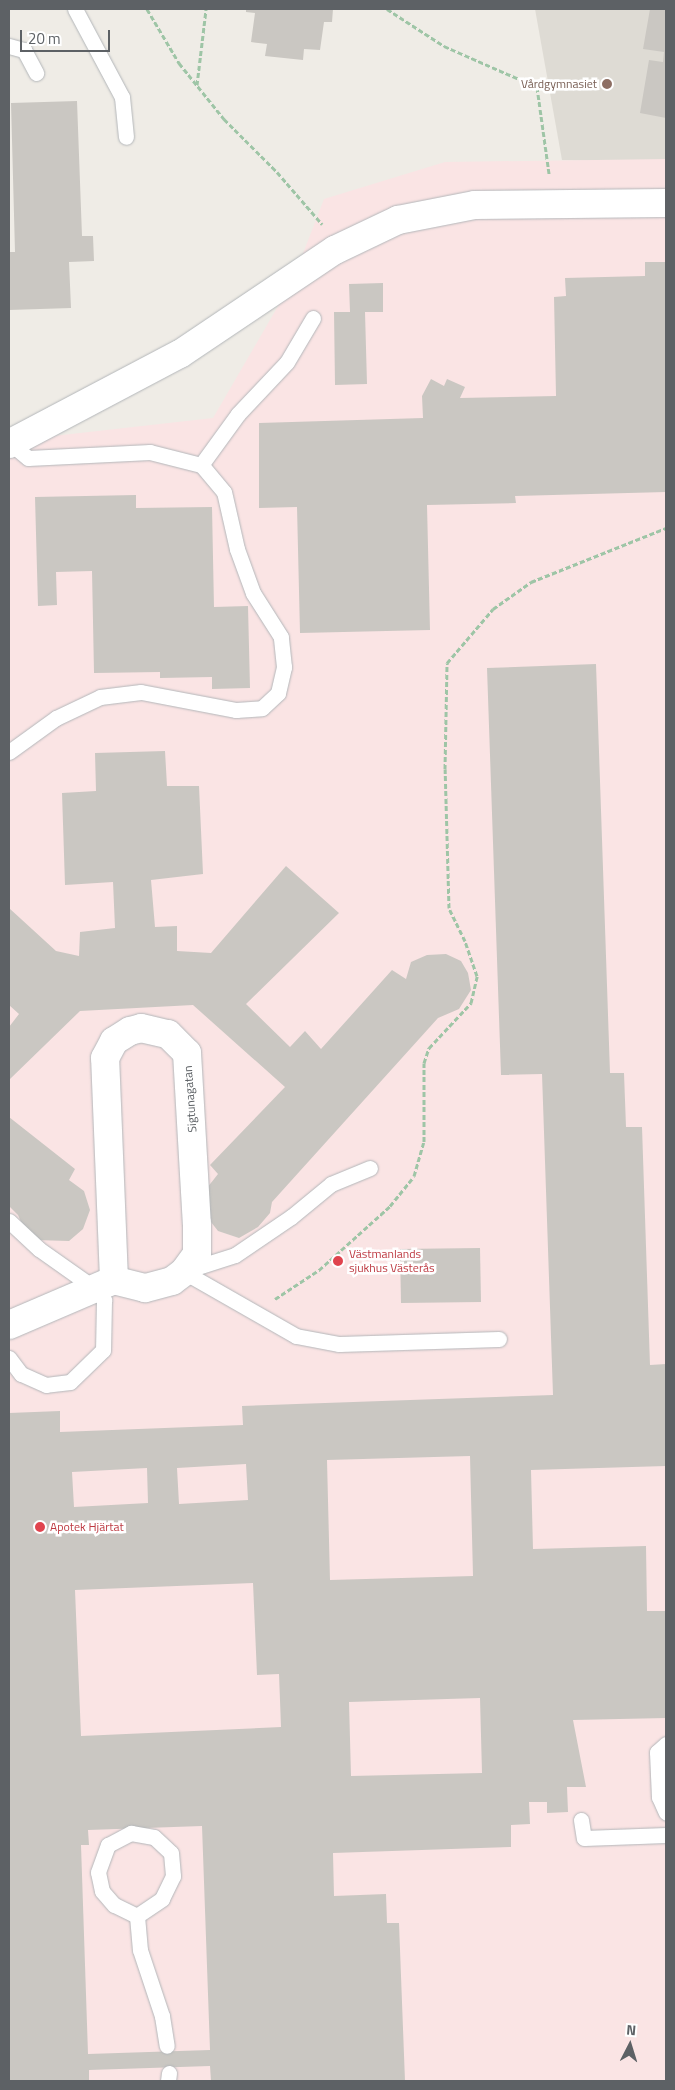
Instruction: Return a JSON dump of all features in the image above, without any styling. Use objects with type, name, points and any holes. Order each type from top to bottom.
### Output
[{"type":"street","points":[[9,444],[180,354],[335,250],[398,220],[475,205],[666,203]]},
{"type":"street","name":"Sigtunagatan","points":[[104,1284],[105,1058],[114,1041],[130,1031],[141,1028],[168,1034],[186,1053],[197,1254],[184,1272]]},
{"type":"street","points":[[9,1326],[104,1284],[145,1288],[172,1281],[184,1272]]},
{"type":"lane","points":[[75,9],[122,97],[126,137]]},
{"type":"lane","points":[[9,46],[24,50],[36,73]]},
{"type":"lane","points":[[201,465],[238,414],[287,362],[313,318]]},
{"type":"lane","points":[[9,444],[28,458],[150,452],[201,465],[224,492],[237,549],[253,594],[281,637],[284,667],[278,693],[262,708],[236,710],[141,692],[100,697],[56,718],[9,752]]},
{"type":"lane","points":[[184,1272],[235,1255],[291,1217],[330,1184],[370,1168]]},
{"type":"lane","points":[[9,1221],[39,1249],[104,1284],[103,1350],[70,1382],[46,1385],[21,1374],[9,1358]]},
{"type":"lane","points":[[184,1272],[251,1308],[296,1336],[339,1344],[498,1339]]},
{"type":"lane","points":[[666,1744],[657,1752],[659,1797],[666,1813]]},
{"type":"lane","points":[[581,1820],[584,1838],[666,1835]]},
{"type":"lane","points":[[131,1833],[154,1838],[171,1853],[173,1876],[162,1899],[137,1916],[114,1905],[102,1891],[98,1872],[108,1845],[131,1833]]},
{"type":"lane","points":[[137,1916],[140,1950],[162,2016],[167,2046]]},
{"type":"path","points":[[147,9],[179,63],[224,119],[277,172],[326,228]]},
{"type":"path","points":[[197,85],[206,9]]},
{"type":"path","points":[[387,9],[444,46],[537,88],[549,174]]},
{"type":"path","points":[[251,1308],[273,1300],[319,1270],[390,1206],[414,1176],[424,1142],[424,1063],[430,1048],[471,1002],[477,976],[465,941],[449,908],[445,769],[447,663],[493,609],[531,582],[666,528]]},
{"type":"shaded area","name":"Vårdgymnasiet","points":[[535,9],[666,9],[666,162],[562,160]]},
{"type":"shaded area","name":"Västmanlands sjukhus Västerås","points":[[666,159],[666,2081],[9,2081],[9,441],[213,418],[292,282],[324,199],[445,162]]},
{"type":"building","points":[[246,9],[333,9],[332,22],[324,22],[320,50],[304,49],[303,60],[265,56],[267,44],[251,42],[255,13],[246,12]]},
{"type":"building","points":[[650,9],[666,9],[666,118],[640,113],[649,60],[663,62],[664,52],[643,49]]},
{"type":"building","points":[[77,101],[82,236],[93,236],[94,261],[69,262],[71,308],[9,310],[9,252],[15,252],[11,103]]},
{"type":"building","points":[[645,262],[666,262],[666,492],[515,496],[516,503],[427,505],[430,630],[300,633],[297,507],[259,508],[259,423],[423,418],[422,396],[431,379],[444,386],[447,379],[465,387],[460,398],[556,396],[554,297],[566,296],[565,278],[645,276]]},
{"type":"building","points":[[383,283],[383,312],[365,312],[367,384],[335,385],[334,312],[350,312],[349,284]]},
{"type":"building","points":[[136,495],[136,508],[212,507],[214,607],[248,606],[250,688],[212,689],[212,677],[160,678],[160,672],[94,673],[92,571],[56,572],[57,605],[38,606],[35,497]]},
{"type":"building","points":[[596,664],[610,1073],[624,1073],[626,1127],[642,1127],[650,1365],[666,1364],[666,1466],[531,1470],[533,1549],[646,1546],[647,1611],[666,1611],[666,1718],[573,1720],[586,1787],[567,1787],[568,1812],[547,1813],[547,1802],[529,1802],[530,1824],[511,1825],[511,1847],[333,1853],[334,1896],[386,1894],[387,1923],[399,1923],[405,2081],[211,2081],[210,2066],[89,2070],[89,2081],[9,2081],[9,1413],[60,1411],[60,1432],[243,1425],[242,1406],[553,1395],[542,1074],[501,1075],[487,668]],"holes":[[[470,1456],[473,1576],[330,1580],[327,1460]],[[246,1464],[248,1500],[179,1504],[177,1468]],[[147,1468],[148,1503],[74,1507],[72,1472]],[[253,1583],[257,1675],[279,1674],[281,1727],[81,1736],[75,1590]],[[480,1698],[482,1773],[351,1776],[349,1702]],[[202,1826],[210,2050],[88,2054],[81,1845],[89,1845],[88,1830]]]},
{"type":"building","points":[[165,751],[167,786],[199,786],[203,874],[151,880],[155,927],[177,926],[177,951],[211,953],[286,866],[339,913],[246,1004],[290,1047],[305,1031],[321,1049],[392,970],[406,979],[411,962],[427,955],[446,954],[461,961],[468,973],[471,990],[459,1009],[438,1018],[272,1202],[270,1213],[258,1227],[239,1238],[218,1231],[204,1213],[207,1188],[218,1174],[210,1165],[285,1087],[193,1005],[80,1011],[9,1080],[9,1027],[19,1014],[9,1005],[9,908],[56,951],[79,956],[80,932],[115,928],[113,882],[65,885],[62,793],[96,791],[95,753]]},
{"type":"building","points":[[9,1117],[75,1169],[69,1180],[84,1191],[90,1210],[83,1229],[69,1241],[35,1240],[25,1231],[18,1215],[9,1206]]},
{"type":"building","points":[[480,1248],[481,1302],[401,1303],[400,1249]]},
{"type":"place","name":"Vårdgymnasiet","points":[[607,84]]},
{"type":"place","name":"Västmanlands sjukhus Västerås","points":[[338,1261]]},
{"type":"place","name":"Apotek Hjärtat","points":[[40,1527]]}]
